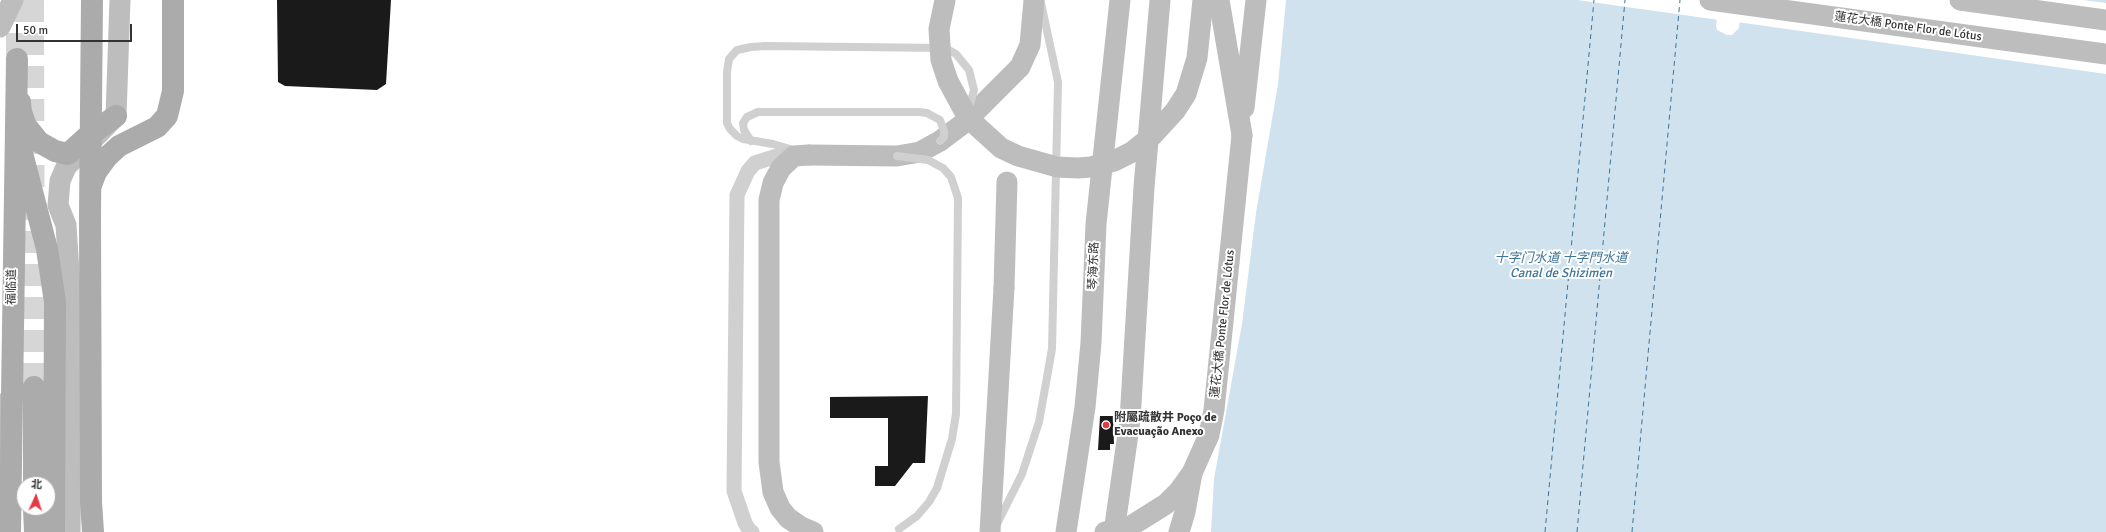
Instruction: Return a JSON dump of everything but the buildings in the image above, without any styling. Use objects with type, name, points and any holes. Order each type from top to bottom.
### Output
[{"type":"main road","points":[[0,27],[13,0]]},
{"type":"main road","points":[[92,0],[91,502],[93,532]]},
{"type":"main road","points":[[70,532],[72,319],[66,225],[58,205],[60,181],[66,167],[116,116],[120,0]]},
{"type":"main road","points":[[91,185],[96,172],[107,157],[120,146],[157,127],[167,116],[173,91],[173,0]]},
{"type":"main road","points":[[945,0],[939,29],[941,60],[948,81],[968,118],[1001,148],[1018,156],[1057,167],[1078,168],[1091,167],[1114,161],[1132,152],[1153,135],[1175,111],[1186,94],[1197,58],[1203,0]]},
{"type":"main road","points":[[813,532],[801,528],[788,518],[780,508],[774,496],[769,462],[769,200],[773,183],[781,168],[801,155],[897,156],[920,152],[940,141],[964,123],[1012,77],[1026,57],[1030,45],[1034,0]]},
{"type":"main road","name":"琴海东路","points":[[1066,532],[1084,414],[1089,364],[1096,224],[1120,0]]},
{"type":"main road","points":[[1114,532],[1130,420],[1144,187],[1160,0]]},
{"type":"main road","name":"蓮花大橋 Ponte Flor de Lótus","points":[[1219,0],[1242,135]]},
{"type":"main road","name":"蓮花大橋 Ponte Flor de Lótus","points":[[1105,532],[1130,526],[1166,504],[1179,491],[1192,473],[1209,435],[1214,410],[1256,0]]},
{"type":"main road","name":"蓮花大橋 Ponte Flor de Lótus","points":[[1710,0],[2106,54]]},
{"type":"main road","points":[[1960,0],[2106,20]]},
{"type":"main road","name":"福临道","points":[[9,520],[17,59],[19,99],[24,119],[26,126],[39,142],[55,151],[68,154],[88,136],[116,116]]},
{"type":"main road","points":[[15,133],[23,156],[46,249],[55,302],[54,532]]},
{"type":"main road","points":[[990,532],[1004,288],[1007,182]]},
{"type":"main road","points":[[34,387],[34,476]]},
{"type":"main road","points":[[0,404],[3,473],[9,520]]},
{"type":"main road","points":[[1179,532],[1186,512],[1192,473]]},
{"type":"main road","points":[[34,516],[35,532]]},
{"type":"street","points":[[752,532],[748,530],[734,491],[737,195],[748,171],[755,163],[777,156],[801,155]]},
{"type":"lane","points":[[994,532],[1022,474],[1039,422],[1052,349],[1058,82],[1041,0]]},
{"type":"lane","points":[[801,155],[786,147],[751,141],[737,136],[727,123],[727,72],[729,59],[737,50],[751,47],[945,48],[956,54],[969,70],[972,80],[972,102],[964,123]]},
{"type":"lane","points":[[751,141],[744,130],[743,123],[746,117],[758,112],[919,112],[935,117],[943,125],[944,137],[940,141]]},
{"type":"lane","points":[[897,156],[928,160],[943,168],[951,177],[958,198],[956,414],[952,438],[936,488],[929,502],[917,516],[899,528]]},
{"type":"water","name":"十字门水道 十字門水道 Canal de Shizimen","points":[[1286,0],[1719,0],[1716,26],[1717,30],[1727,35],[1732,35],[1739,28],[1742,0],[2106,0],[2106,532],[1211,532],[1214,479],[1242,324],[1256,213],[1278,84]]},
{"type":"pier","points":[[1577,0],[1721,0],[1719,20]]},
{"type":"pier","points":[[1740,0],[2083,0],[2106,3],[2106,74],[1737,22]]},
{"type":"ferry route","points":[[1545,532],[1594,0]]},
{"type":"ferry route","points":[[1577,532],[1625,0]]},
{"type":"ferry route","points":[[1632,532],[1680,0]]},
{"type":"tunnel","points":[[17,0],[17,59]]},
{"type":"tunnel","points":[[33,0],[34,387]]},
{"type":"place","name":"附屬疏散井 Poço de Evacuação Anexo","points":[[1106,425]]}]
